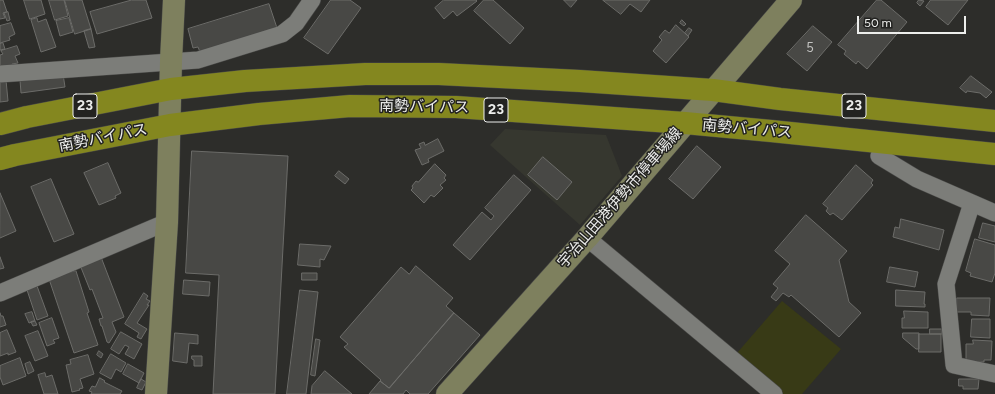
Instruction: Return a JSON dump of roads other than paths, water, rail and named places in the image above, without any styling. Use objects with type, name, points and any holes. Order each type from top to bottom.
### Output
[{"type":"highway","name":"23","points":[[0,124],[27,117],[171,89],[245,81],[365,74],[439,74],[580,81],[713,90],[780,99],[995,121]]},
{"type":"highway","name":"南勢バイパス","points":[[0,160],[15,155],[170,124],[350,106],[456,107],[685,124],[771,131],[995,154]]},
{"type":"main road","points":[[156,394],[167,222],[174,0]]},
{"type":"main road","name":"宇治山田港伊勢市停車場線","points":[[447,394],[587,238],[791,0]]},
{"type":"street","points":[[0,74],[198,60],[282,34],[296,23],[312,0]]},
{"type":"street","points":[[878,156],[917,179],[995,213]]},
{"type":"street","points":[[972,203],[946,284],[954,365],[995,374]]},
{"type":"street","points":[[0,293],[167,222]]},
{"type":"street","points":[[587,238],[774,394]]}]
